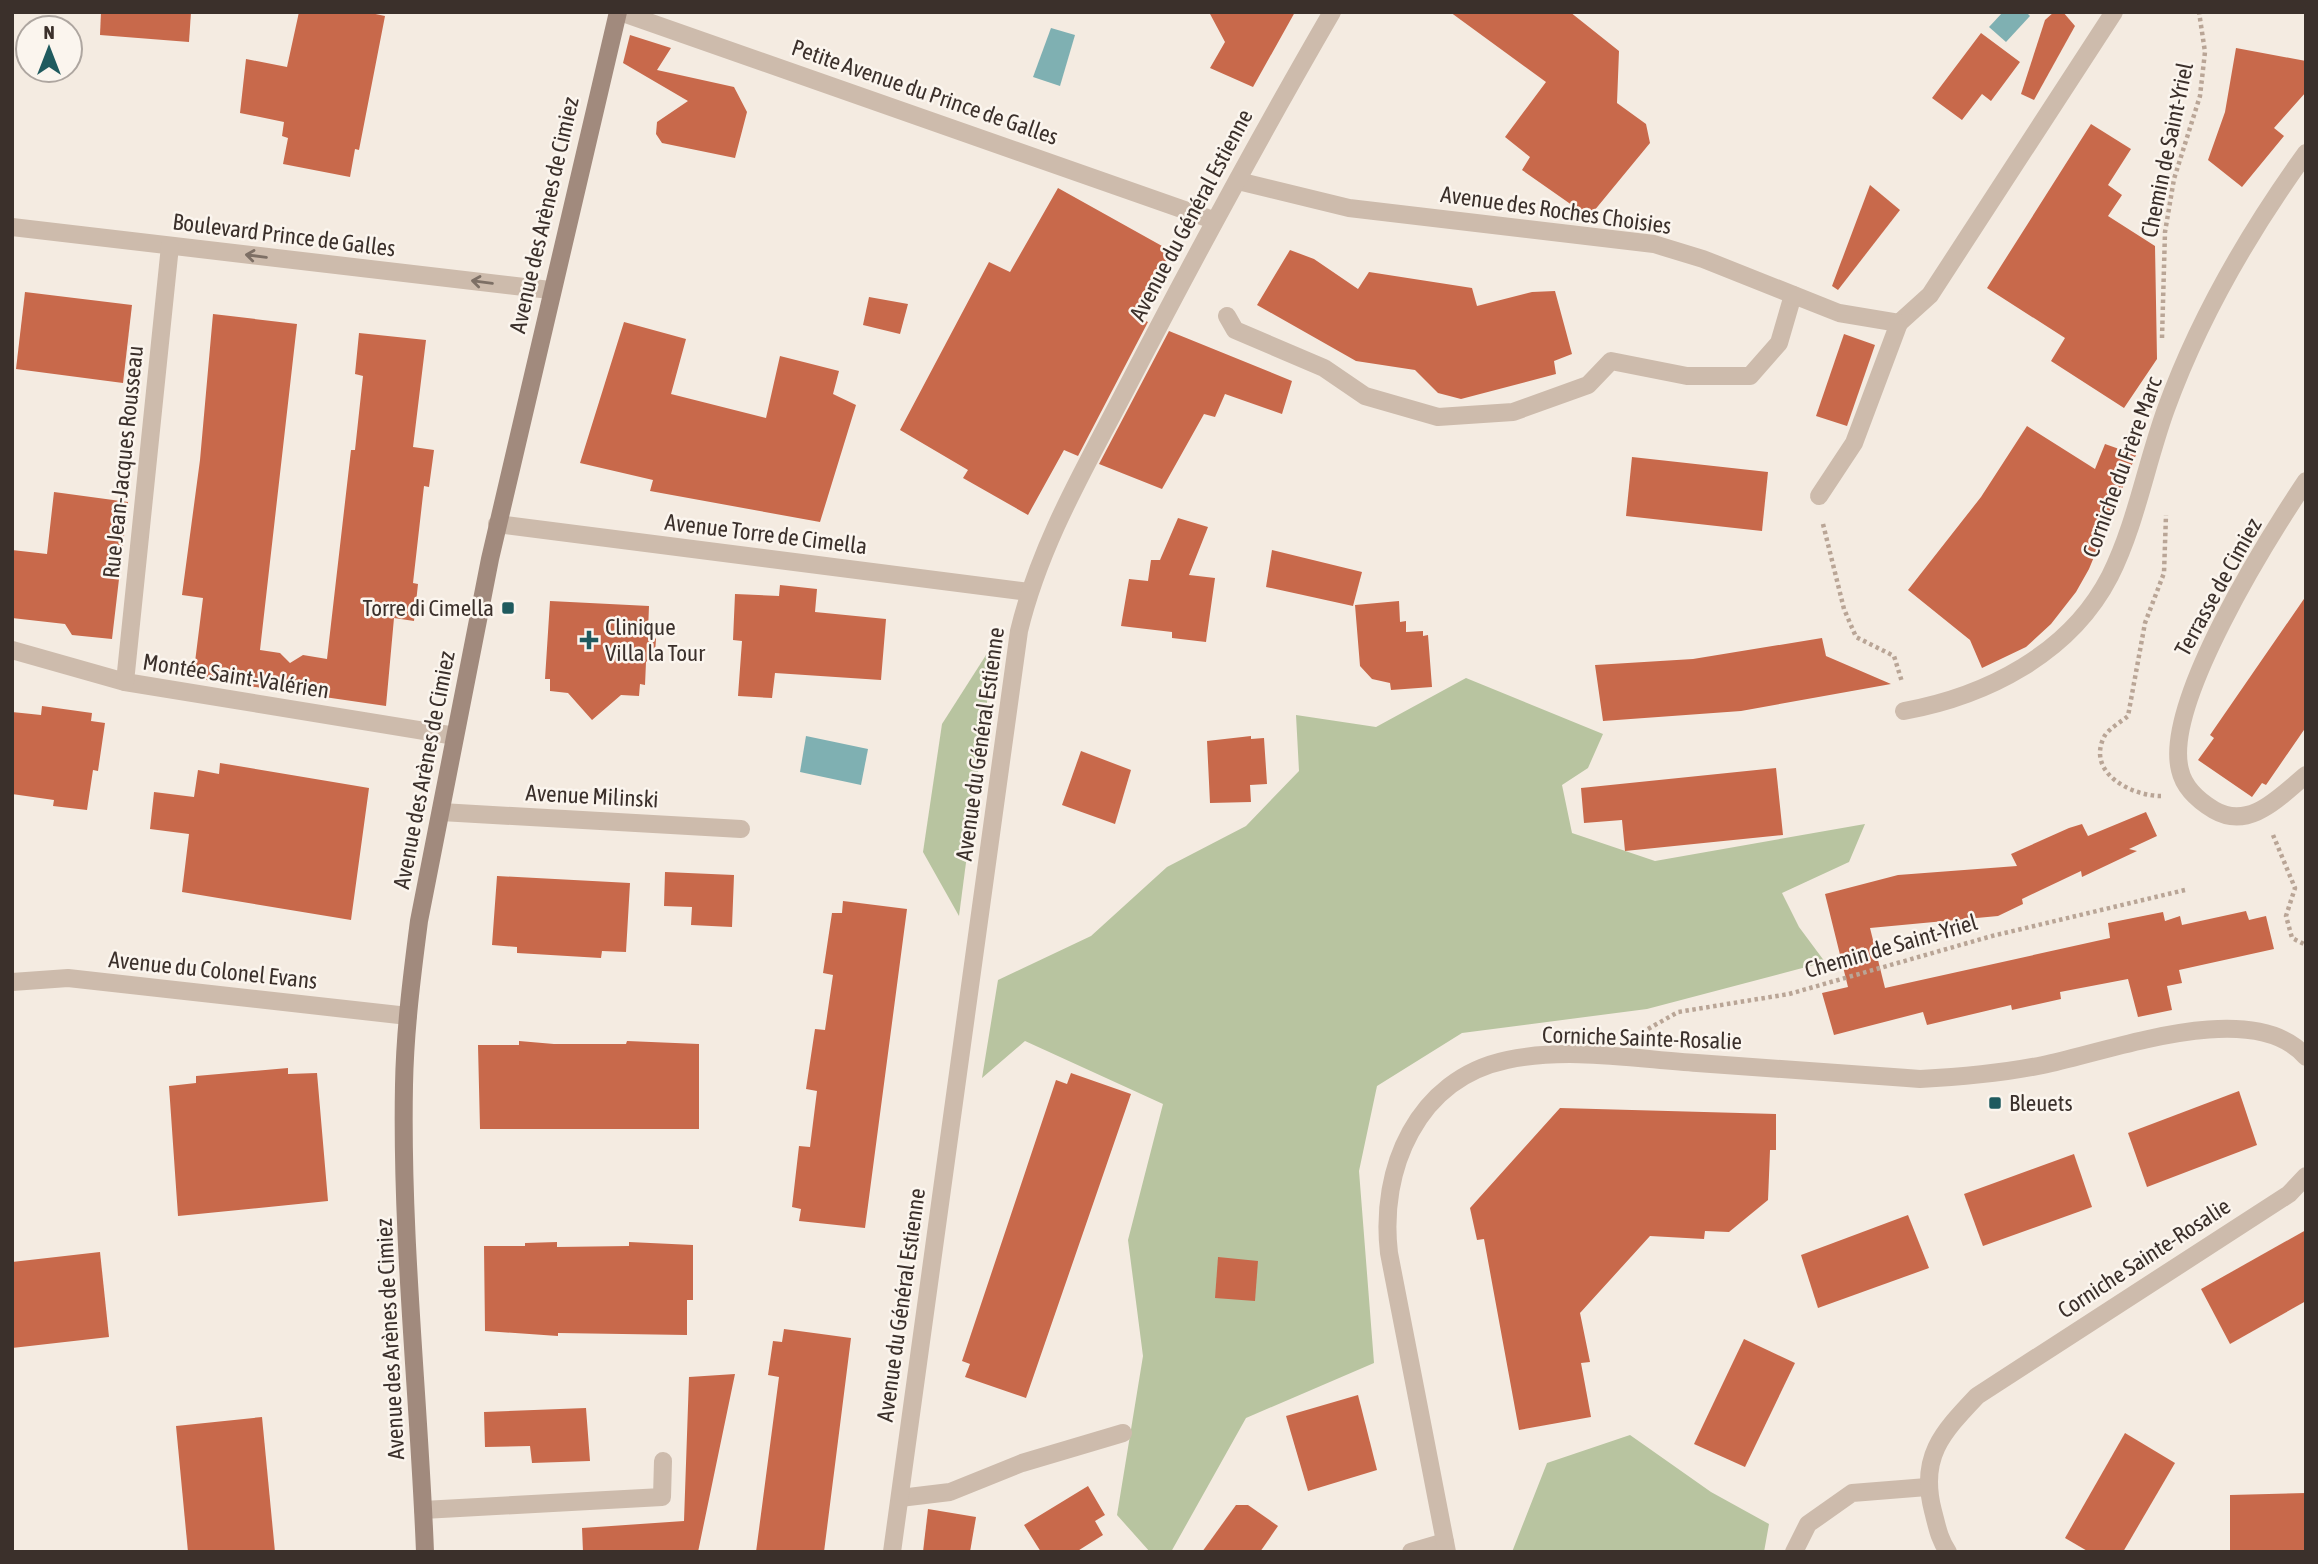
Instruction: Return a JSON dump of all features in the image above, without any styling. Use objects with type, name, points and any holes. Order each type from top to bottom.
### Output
[{"type":"street","name":"Petite Avenue du Prince de Galles","points":[[619,12],[1213,220]]},
{"type":"street","name":"Avenue des Arènes de Cimiez","points":[[425,1552],[404,1152],[408,1016],[419,921],[498,524],[550,290],[619,12]]},
{"type":"street","name":"Avenue du Général Estienne","points":[[892,1552],[1019,631],[1029,592],[1056,524],[1213,220],[1238,181],[1258,140],[1332,12]]},
{"type":"street","points":[[1819,496],[1843,464],[1854,443],[1899,323],[1930,295],[2114,12]]},
{"type":"street","name":"Corniche du Frère Marc","points":[[1904,711],[1934,706],[1985,687],[2025,666],[2061,641],[2087,610],[2110,576],[2166,408],[2214,304],[2243,245],[2306,153]]},
{"type":"street","name":"Avenue des Roches Choisies","points":[[1238,181],[1349,208],[1654,244],[1703,259],[1839,313],[1899,323]]},
{"type":"street","name":"Boulevard Prince de Galles","points":[[12,228],[550,290]]},
{"type":"street","name":"Rue Jean-Jacques Rousseau","points":[[125,682],[170,246]]},
{"type":"street","points":[[1227,316],[1235,330],[1324,368],[1365,396],[1438,417],[1513,412],[1588,385],[1611,361],[1687,376],[1750,376],[1779,343],[1793,295]]},
{"type":"street","name":"Terrasse de Cimiez","points":[[2190,790],[2180,771],[2179,749],[2192,691],[2206,652],[2306,481]]},
{"type":"street","name":"Avenue Torre de Cimella","points":[[498,524],[1029,592]]},
{"type":"street","name":"Montée Saint-Valérien","points":[[12,650],[125,682],[455,736]]},
{"type":"street","points":[[2190,790],[2200,802],[2220,814],[2242,816],[2263,811],[2306,775]]},
{"type":"street","name":"Avenue Milinski","points":[[441,812],[741,829]]},
{"type":"street","name":"Avenue du Colonel Evans","points":[[12,982],[68,978],[408,1016]]},
{"type":"street","name":"Corniche Sainte-Rosalie","points":[[1411,1552],[1446,1547],[1387,1230],[1392,1177],[1409,1132],[1434,1099],[1466,1075],[1488,1065],[1532,1057],[1621,1057],[1920,1079],[1954,1077],[2041,1066],[2218,1028],[2263,1031],[2289,1042],[2306,1057]]},
{"type":"street","name":"Corniche Sainte-Rosalie","points":[[1948,1552],[1941,1542],[1927,1487],[1931,1455],[1949,1426],[1977,1396],[2289,1194],[2306,1177]]},
{"type":"street","points":[[900,1498],[950,1492],[1022,1463],[1122,1433]]},
{"type":"street","points":[[423,1510],[662,1497],[663,1461]]},
{"type":"street","points":[[1794,1552],[1808,1524],[1852,1493],[1927,1487]]},
{"type":"path","name":"Chemin de Saint-Yriel","points":[[2161,349],[2165,232],[2174,180],[2200,96],[2205,52],[2199,12]]},
{"type":"path","points":[[1819,496],[1844,609],[1856,637],[1894,656],[1904,690],[1904,711]]},
{"type":"path","points":[[2165,511],[2164,573],[2146,622],[2128,716],[2104,735],[2100,751],[2107,773],[2125,789],[2152,796],[2190,790]]},
{"type":"path","points":[[2263,811],[2295,888],[2286,916],[2292,938],[2306,945]]},
{"type":"path","name":"Chemin de Saint-Yriel","points":[[1621,1057],[1644,1032],[1678,1012],[1789,994],[1992,936],[2185,890]]},
{"type":"green space","points":[[995,641],[959,916],[923,852],[942,724]]},
{"type":"green space","points":[[1466,678],[1603,734],[1588,768],[1562,785],[1572,833],[1655,861],[1865,824],[1849,862],[1782,893],[1799,927],[1825,962],[1647,1009],[1462,1033],[1377,1086],[1359,1171],[1374,1363],[1246,1418],[1171,1552],[1150,1552],[1117,1515],[1143,1356],[1128,1240],[1163,1104],[1025,1041],[982,1078],[998,980],[1091,936],[1167,867],[1246,826],[1299,771],[1296,715],[1376,727]]},
{"type":"green space","points":[[1630,1435],[1711,1492],[1769,1524],[1764,1552],[1512,1552],[1547,1463]]},
{"type":"water","points":[[2003,12],[2026,12],[2030,16],[2006,42],[1989,27]]},
{"type":"water","points":[[1051,28],[1075,35],[1060,86],[1033,77]]},
{"type":"water","points":[[806,736],[868,749],[861,785],[800,772]]},
{"type":"building","points":[[101,12],[191,12],[189,42],[100,35]]},
{"type":"building","points":[[299,12],[366,12],[385,16],[359,150],[355,149],[350,177],[283,164],[288,138],[282,136],[284,122],[240,113],[246,59],[287,67]]},
{"type":"building","points":[[1209,12],[1295,12],[1253,87],[1210,68],[1225,42]]},
{"type":"building","points":[[1450,12],[1570,12],[1619,51],[1617,103],[1646,124],[1650,143],[1589,217],[1522,170],[1530,157],[1505,137],[1546,82]]},
{"type":"building","points":[[2054,12],[2063,12],[2075,26],[2034,100],[2021,94],[2045,20]]},
{"type":"building","points":[[1981,33],[2020,62],[1991,101],[1982,94],[1962,120],[1932,98]]},
{"type":"building","points":[[630,35],[671,48],[657,70],[734,87],[747,112],[735,158],[662,143],[656,134],[657,122],[688,101],[623,63]]},
{"type":"building","points":[[2236,48],[2306,61],[2306,92],[2274,128],[2284,136],[2242,187],[2208,160],[2225,112]]},
{"type":"building","points":[[2091,124],[2131,149],[2108,185],[2122,195],[2108,216],[2155,246],[2157,359],[2124,408],[2051,361],[2065,338],[1987,288]]},
{"type":"building","points":[[1870,185],[1900,210],[1838,290],[1832,286]]},
{"type":"building","points":[[1058,188],[1171,251],[1136,317],[1148,322],[1078,456],[1064,450],[1028,515],[963,478],[968,470],[900,430],[989,262],[1010,272]]},
{"type":"building","points":[[1290,250],[1314,259],[1358,289],[1369,272],[1472,288],[1477,306],[1532,292],[1555,291],[1572,354],[1554,361],[1556,374],[1461,399],[1438,393],[1415,370],[1356,361],[1257,305]]},
{"type":"building","points":[[25,292],[132,305],[123,383],[16,369]]},
{"type":"building","points":[[869,297],[908,304],[900,334],[863,325]]},
{"type":"building","points":[[213,314],[297,324],[260,650],[280,653],[290,663],[303,655],[327,659],[351,450],[355,450],[363,376],[355,374],[359,333],[426,340],[413,447],[434,450],[429,487],[424,486],[413,583],[418,584],[414,621],[394,618],[386,706],[193,678],[203,598],[182,595],[200,460]]},
{"type":"building","points":[[624,322],[686,339],[671,394],[766,418],[780,356],[839,371],[833,394],[856,405],[820,522],[650,491],[653,480],[580,463]]},
{"type":"building","points":[[1169,331],[1292,381],[1282,414],[1225,394],[1215,417],[1204,414],[1162,489],[1099,464]]},
{"type":"building","points":[[1844,334],[1875,345],[1847,426],[1816,416]]},
{"type":"building","points":[[2027,426],[2095,469],[2105,444],[2136,455],[2089,569],[2076,592],[2051,624],[2026,647],[1982,668],[1970,640],[1908,590],[1981,497]]},
{"type":"building","points":[[1632,457],[1768,472],[1762,531],[1626,516]]},
{"type":"building","points":[[54,492],[128,502],[112,639],[72,635],[65,624],[12,618],[12,550],[47,554]]},
{"type":"building","points":[[1178,518],[1208,527],[1189,575],[1215,578],[1206,642],[1172,638],[1172,632],[1121,626],[1129,579],[1148,581],[1151,560],[1160,560]]},
{"type":"building","points":[[1272,550],[1362,572],[1353,606],[1266,587]]},
{"type":"building","points":[[780,585],[817,589],[815,612],[886,619],[881,680],[775,673],[772,698],[738,696],[742,641],[733,640],[735,594],[779,596]]},
{"type":"building","points":[[2306,596],[2306,727],[2266,785],[2262,783],[2252,797],[2198,760],[2214,738],[2210,735]]},
{"type":"building","points":[[550,601],[649,606],[648,631],[656,639],[655,653],[646,662],[645,685],[640,684],[639,696],[621,695],[592,720],[568,693],[550,691],[550,679],[545,679]]},
{"type":"building","points":[[1399,601],[1400,622],[1406,621],[1406,632],[1423,631],[1423,636],[1428,635],[1432,687],[1391,690],[1390,683],[1372,679],[1360,666],[1355,605]]},
{"type":"building","points":[[1822,638],[1826,656],[1891,684],[1741,711],[1603,721],[1595,665],[1693,659]]},
{"type":"building","points":[[42,706],[92,713],[91,721],[105,723],[98,771],[93,770],[87,810],[53,806],[54,800],[12,794],[12,712],[41,715]]},
{"type":"building","points":[[1251,736],[1251,739],[1264,738],[1267,784],[1250,785],[1251,802],[1210,803],[1207,741]]},
{"type":"building","points":[[1081,751],[1131,770],[1115,824],[1062,805]]},
{"type":"building","points":[[220,763],[369,788],[351,920],[182,892],[189,834],[150,829],[154,792],[194,797],[198,770],[219,774]]},
{"type":"building","points":[[1776,768],[1783,835],[1625,851],[1622,820],[1584,823],[1581,788]]},
{"type":"building","points":[[2146,812],[2157,836],[2129,849],[2137,851],[2082,877],[2081,871],[2022,899],[2023,904],[1998,916],[1870,928],[1885,988],[2110,938],[2108,923],[2163,912],[2165,921],[2180,916],[2182,925],[2246,911],[2249,920],[2266,916],[2274,949],[2179,970],[2182,983],[2167,986],[2172,1010],[2138,1017],[2128,979],[2060,992],[2061,999],[2012,1010],[2011,1005],[1927,1025],[1923,1012],[1834,1035],[1822,993],[1848,987],[1825,894],[1898,875],[2017,866],[2011,854],[2069,828],[2082,824],[2088,836]]},
{"type":"building","points":[[665,872],[734,875],[732,927],[691,925],[692,907],[664,906]]},
{"type":"building","points":[[497,876],[630,883],[626,952],[602,951],[601,958],[517,953],[517,947],[492,945]]},
{"type":"building","points":[[843,901],[907,909],[865,1228],[799,1221],[801,1209],[792,1207],[799,1146],[810,1147],[817,1091],[806,1089],[815,1029],[825,1030],[833,975],[823,973],[832,913],[842,913]]},
{"type":"building","points":[[519,1041],[554,1044],[626,1044],[627,1041],[699,1044],[699,1129],[480,1129],[478,1045],[519,1045]]},
{"type":"building","points":[[288,1068],[288,1074],[317,1073],[328,1201],[178,1216],[169,1086],[196,1083],[196,1076]]},
{"type":"building","points":[[1071,1073],[1131,1094],[1026,1398],[965,1377],[970,1364],[962,1361],[1056,1080],[1067,1084]]},
{"type":"building","points":[[2239,1091],[2257,1145],[2147,1187],[2128,1133]]},
{"type":"building","points":[[1560,1108],[1776,1114],[1776,1150],[1770,1150],[1768,1200],[1729,1232],[1705,1231],[1704,1239],[1650,1236],[1580,1313],[1590,1362],[1581,1363],[1591,1417],[1519,1430],[1484,1239],[1477,1240],[1470,1208]]},
{"type":"building","points":[[2074,1154],[2092,1207],[1983,1246],[1964,1194]]},
{"type":"building","points":[[1908,1215],[1929,1268],[1818,1308],[1801,1255]]},
{"type":"building","points":[[2306,1230],[2306,1301],[2230,1344],[2201,1289]]},
{"type":"building","points":[[557,1242],[557,1247],[629,1246],[629,1242],[693,1245],[693,1300],[687,1300],[687,1335],[558,1333],[558,1336],[485,1331],[484,1246],[525,1246],[525,1243]]},
{"type":"building","points":[[100,1252],[109,1337],[12,1348],[12,1262]]},
{"type":"building","points":[[1218,1257],[1258,1261],[1255,1301],[1215,1298]]},
{"type":"building","points":[[784,1329],[851,1338],[824,1552],[756,1552],[779,1377],[768,1375],[773,1341],[782,1342]]},
{"type":"building","points":[[1744,1339],[1795,1363],[1745,1467],[1694,1444]]},
{"type":"building","points":[[735,1374],[698,1552],[583,1552],[582,1528],[684,1521],[689,1377]]},
{"type":"building","points":[[1358,1395],[1377,1470],[1308,1491],[1286,1416]]},
{"type":"building","points":[[586,1408],[590,1461],[532,1463],[530,1446],[485,1447],[484,1412]]},
{"type":"building","points":[[262,1417],[275,1552],[188,1552],[176,1426]]},
{"type":"building","points":[[2125,1433],[2175,1463],[2123,1552],[2089,1552],[2065,1538]]},
{"type":"building","points":[[1088,1486],[1105,1515],[1095,1521],[1103,1535],[1076,1552],[1041,1552],[1024,1525]]},
{"type":"building","points":[[2306,1493],[2306,1550],[2230,1550],[2230,1495]]},
{"type":"building","points":[[1236,1505],[1248,1505],[1278,1526],[1260,1552],[1202,1552]]},
{"type":"building","points":[[928,1509],[976,1517],[970,1552],[923,1552]]},
{"type":"place","name":"Torre di Cimella","points":[[508,608]]},
{"type":"place","name":"Clinique Villa la Tour","points":[[589,640]]},
{"type":"place","name":"Bleuets","points":[[1995,1103]]}]
